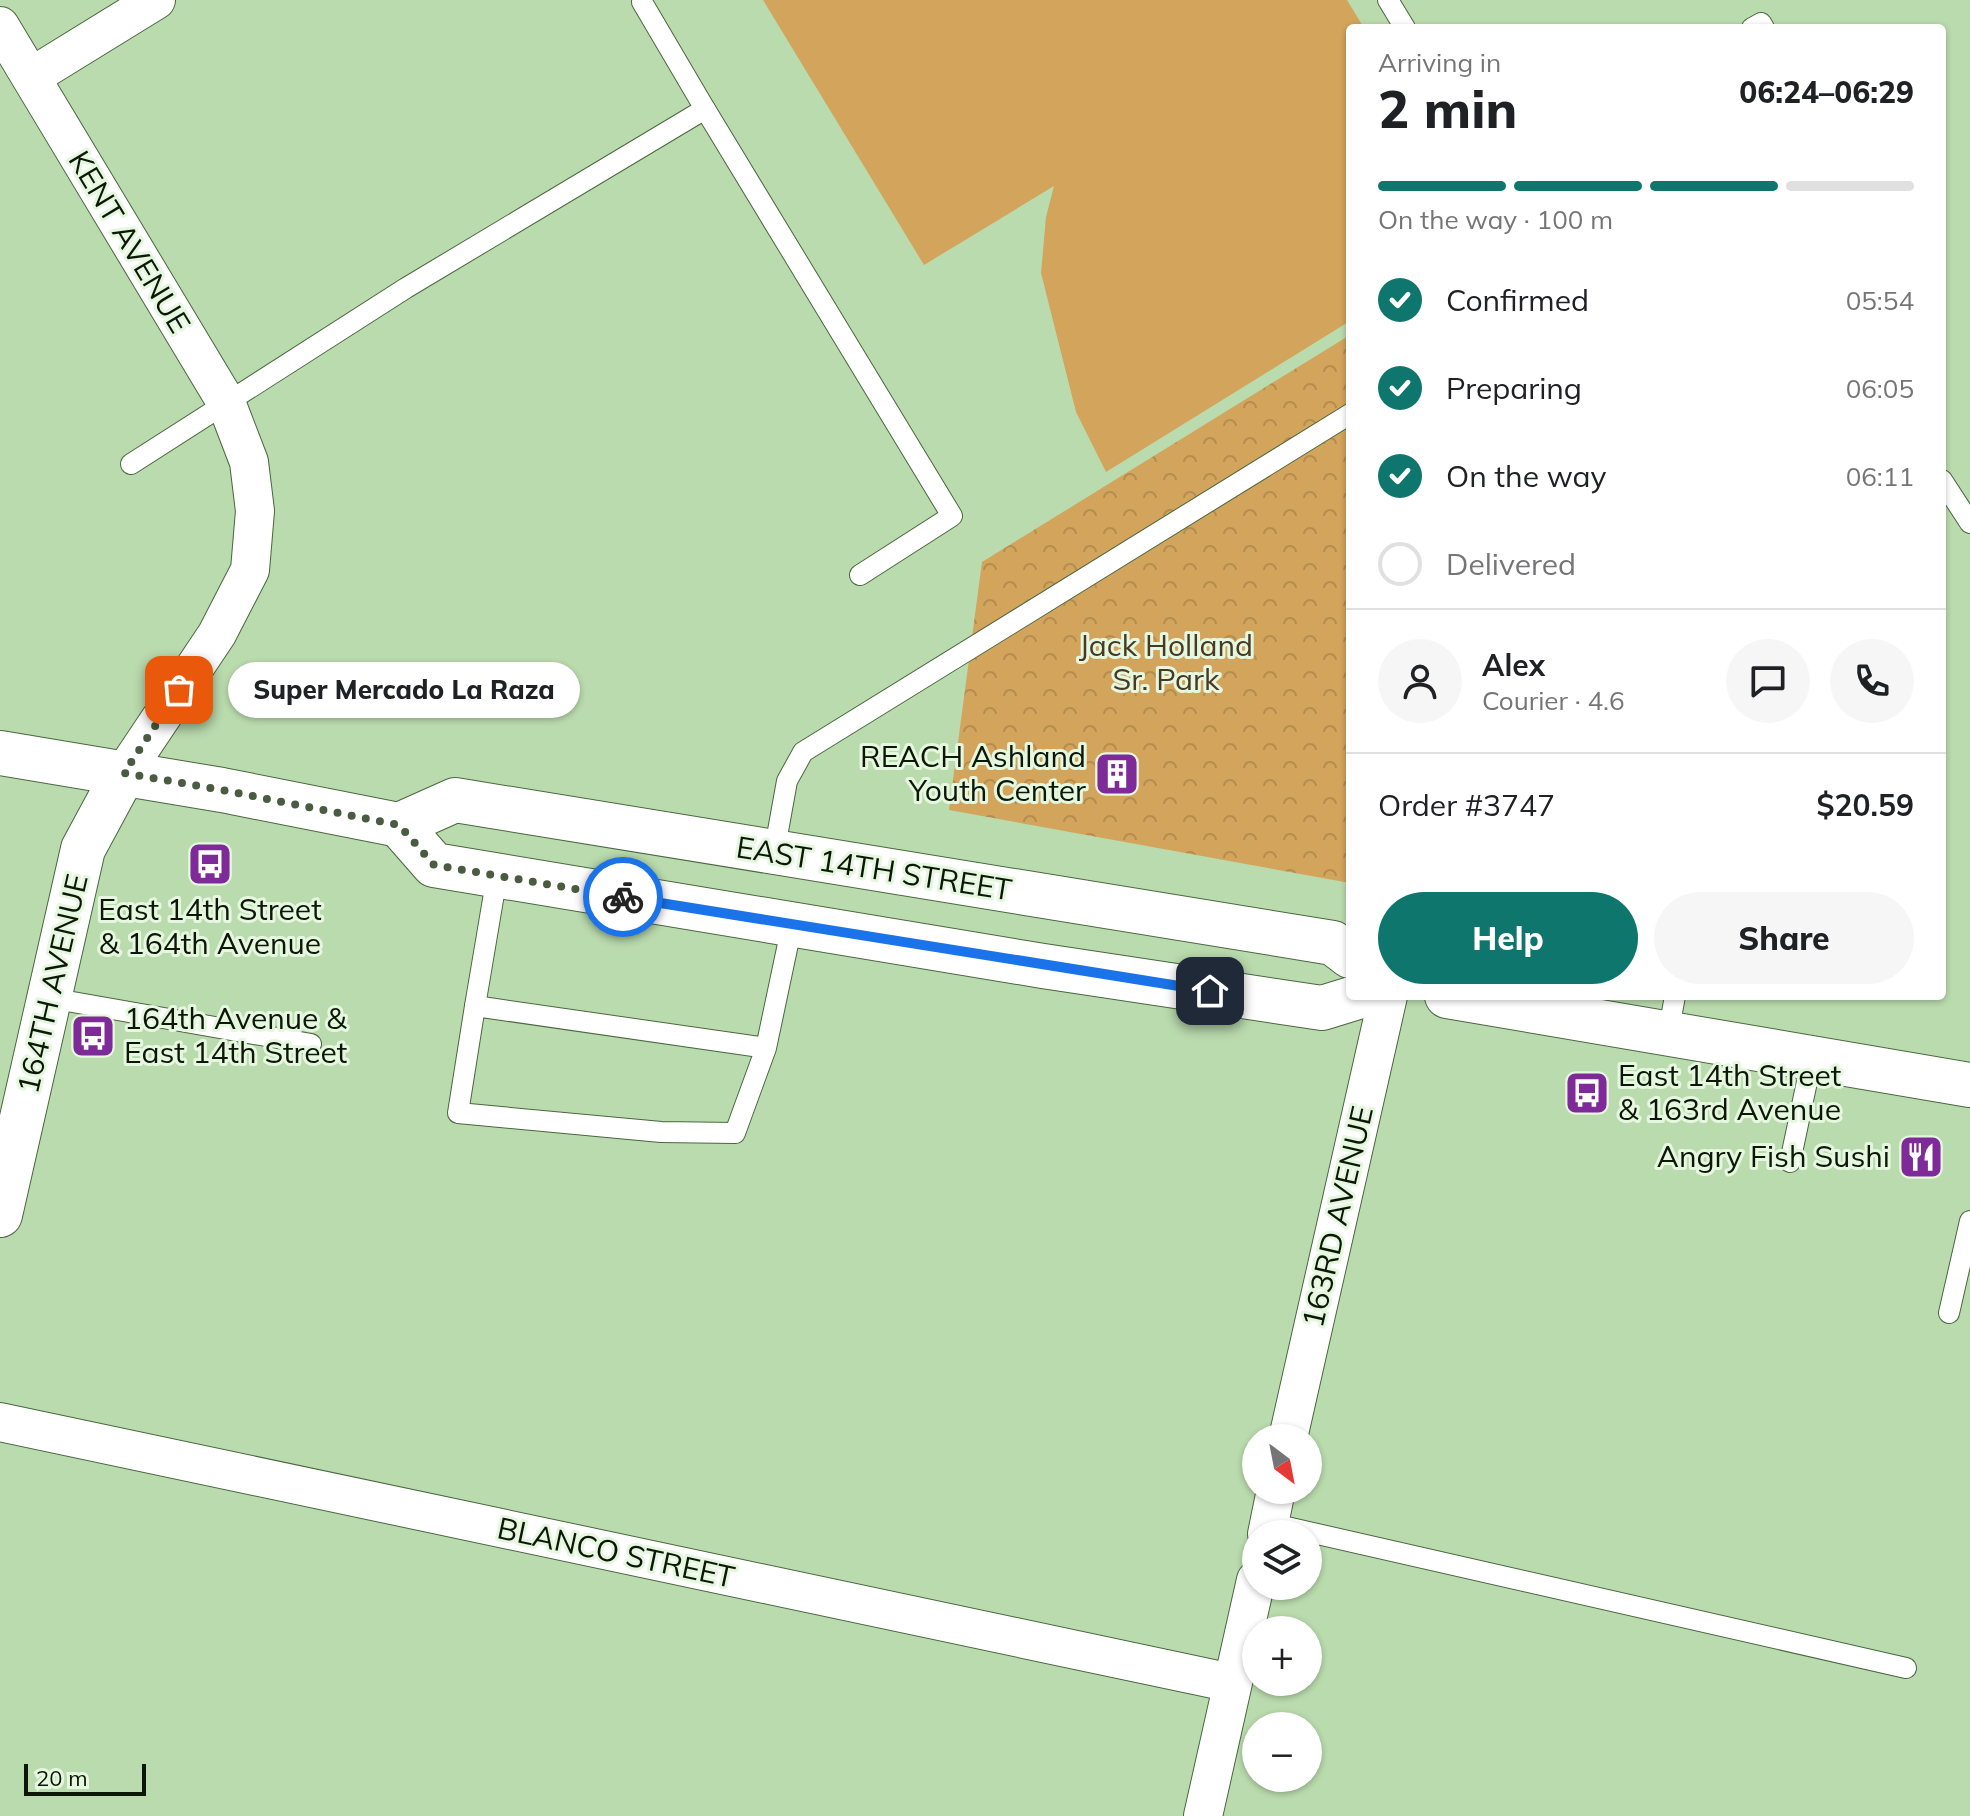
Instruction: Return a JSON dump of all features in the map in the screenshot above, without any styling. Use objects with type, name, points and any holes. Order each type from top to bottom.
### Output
[{"type":"main road","points":[[0,753],[222,790],[399,825],[434,865],[1322,1008],[1348,1000]]},
{"type":"main road","name":"164TH AVENUE","points":[[0,1215],[83,849],[124,773]]},
{"type":"main road","name":"EAST 14TH STREET","points":[[399,825],[455,800],[1333,943],[1346,953]]},
{"type":"main road","points":[[1494,1000],[1672,1015],[1812,1058],[1970,1085]]},
{"type":"street","points":[[31,77],[156,0]]},
{"type":"street","name":"KENT AVENUE","points":[[0,26],[226,402],[249,462]]},
{"type":"street","name":"164TH AVENUE","points":[[124,773],[217,634],[250,570],[255,511],[249,462]]},
{"type":"street","name":"163RD AVENUE","points":[[1291,1424],[1387,1000]]},
{"type":"street","name":"BLANCO STREET","points":[[0,1422],[1232,1683]]},
{"type":"street","points":[[1203,1816],[1251,1600]]},
{"type":"lane","points":[[1388,0],[1403,24]]},
{"type":"lane","points":[[642,2],[952,516],[860,575]]},
{"type":"lane","points":[[131,464],[406,288],[705,109]]},
{"type":"lane","points":[[774,853],[787,781],[803,752],[1346,416]]},
{"type":"lane","points":[[1946,486],[1970,523]]},
{"type":"lane","points":[[497,876],[458,1113],[661,1132],[735,1133],[766,1048],[792,925]]},
{"type":"lane","points":[[50,998],[311,1044]]},
{"type":"lane","points":[[475,1006],[766,1048]]},
{"type":"lane","points":[[1790,1162],[1812,1058]]},
{"type":"lane","points":[[1949,1313],[1970,1221]]},
{"type":"lane","points":[[1271,1516],[1906,1668]]},
{"type":"green space","points":[[763,0],[1347,0],[1362,24],[1346,24],[1346,323],[1106,472],[1076,412],[1041,273],[1046,217],[1054,186],[924,265]]},
{"type":"green space","name":"Jack Holland Sr. Park","points":[[1346,337],[1346,882],[949,810],[982,562]]},
{"type":"way so far","points":[[179,690],[124,773],[399,825],[434,865],[623,897]]},
{"type":"place","name":"Super Mercado La Raza","points":[[179,690]]},
{"type":"place","name":"REACH Ashland Youth Center","points":[[1117,774]]},
{"type":"place","name":"East 14th Street & 164th Avenue","points":[[210,864]]},
{"type":"place","name":"164th Avenue & East 14th Street","points":[[93,1036]]},
{"type":"place","name":"East 14th Street & 163rd Avenue","points":[[1587,1093]]},
{"type":"place","name":"Angry Fish Sushi","points":[[1921,1157]]},
{"type":"route","points":[[623,897],[1210,991]]}]
